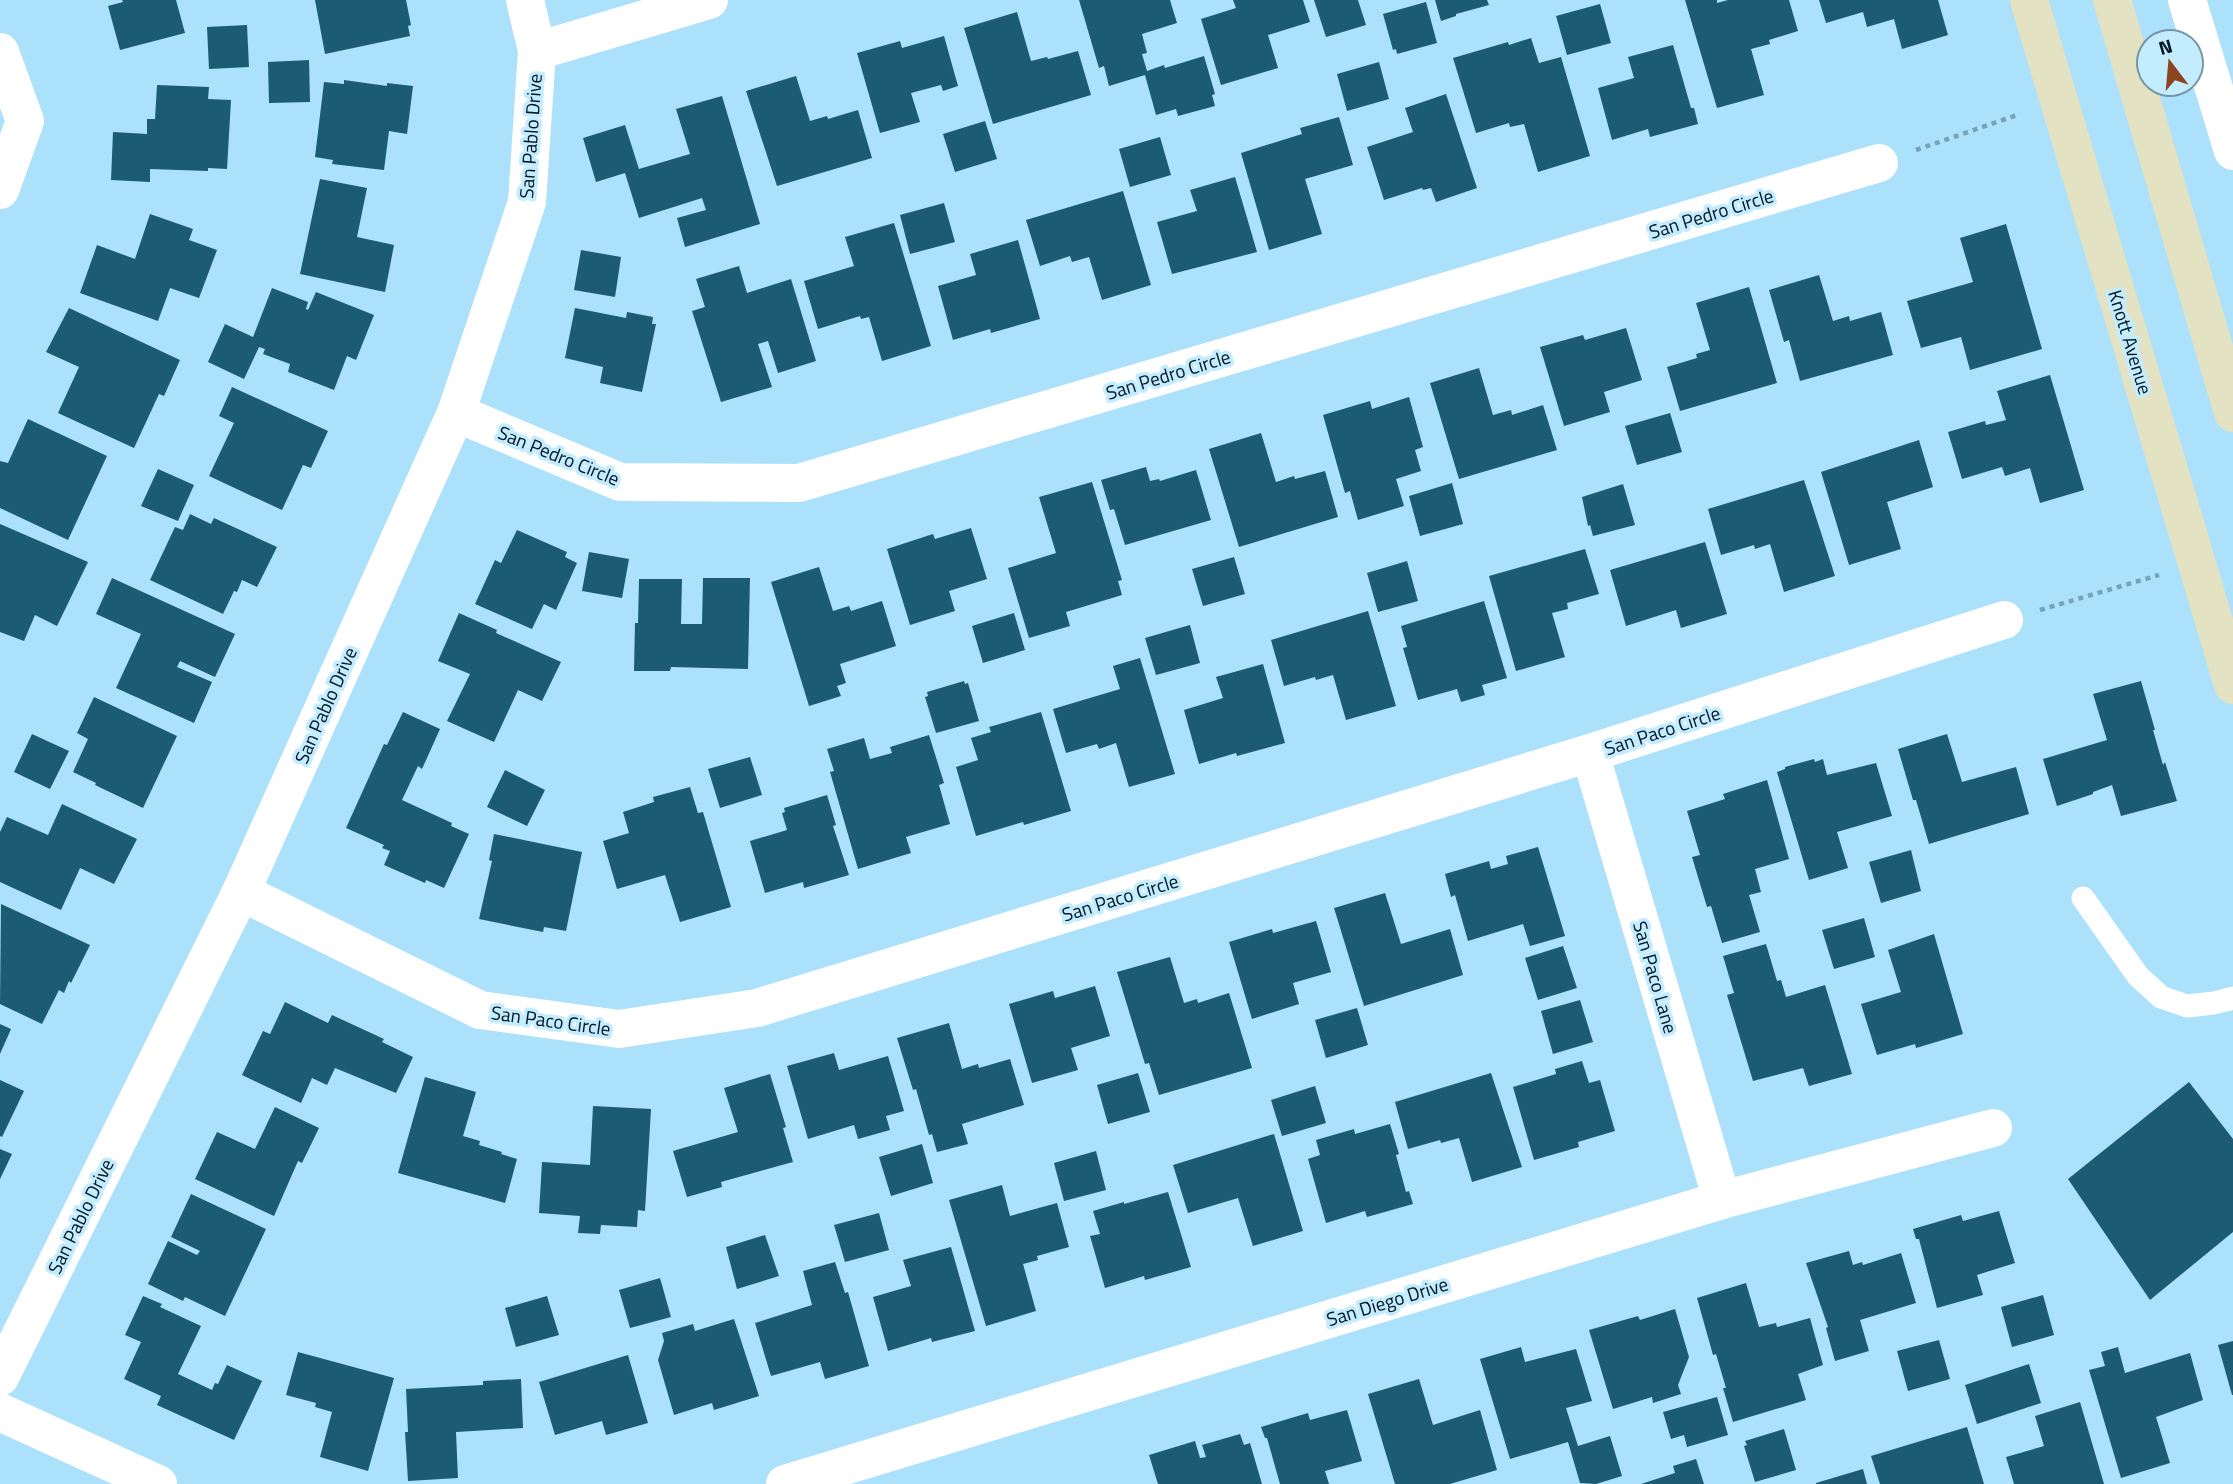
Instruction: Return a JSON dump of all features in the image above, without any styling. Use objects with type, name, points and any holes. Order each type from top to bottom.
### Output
[{"type":"main road","name":"Knott Avenue","points":[[2029,0],[2233,685]]},
{"type":"main road","points":[[2112,0],[2233,414]]},
{"type":"street","name":"San Pablo Drive","points":[[0,1377],[242,892],[456,413],[527,202],[537,51],[525,0]]},
{"type":"street","points":[[537,51],[709,0]]},
{"type":"street","points":[[2187,0],[2233,151]]},
{"type":"street","points":[[0,52],[25,121],[0,190]]},
{"type":"street","name":"San Pedro Circle","points":[[456,413],[620,482],[799,484],[1879,163]]},
{"type":"street","name":"San Paco Circle","points":[[242,892],[480,1010],[620,1029],[757,1007],[1590,753],[2004,620]]},
{"type":"street","name":"San Paco Lane","points":[[1590,753],[1722,1200]]},
{"type":"street","name":"San Diego Drive","points":[[785,1484],[1722,1200],[1993,1128]]},
{"type":"street","points":[[0,1412],[158,1484]]},
{"type":"lane","points":[[2083,898],[2138,976],[2161,996],[2188,1006],[2233,998]]},
{"type":"path","points":[[1879,163],[2059,101]]},
{"type":"path","points":[[2004,620],[2197,564]]},
{"type":"building","points":[[122,0],[176,0],[185,33],[120,50],[108,6],[123,2]]},
{"type":"building","points":[[315,0],[406,0],[411,25],[408,26],[410,36],[325,54]]},
{"type":"building","points":[[1079,0],[1170,0],[1177,23],[1142,34],[1147,53],[1142,54],[1147,71],[1204,56],[1215,94],[1212,95],[1215,106],[1178,116],[1176,109],[1156,115],[1145,75],[1109,86],[1104,66],[1099,68]]},
{"type":"building","points":[[1233,0],[1303,0],[1310,22],[1268,35],[1278,68],[1221,85],[1201,19],[1236,8]]},
{"type":"building","points":[[1314,0],[1358,0],[1366,25],[1326,37]]},
{"type":"building","points":[[1435,0],[1487,0],[1489,5],[1441,21]]},
{"type":"building","points":[[1685,0],[1717,0],[1717,3],[1728,0],[1789,0],[1798,31],[1769,40],[1770,44],[1751,49],[1764,95],[1717,108]]},
{"type":"building","points":[[1819,0],[1938,0],[1948,35],[1902,49],[1894,19],[1867,27],[1863,12],[1826,23]]},
{"type":"building","points":[[1426,2],[1437,43],[1397,54],[1396,49],[1393,50],[1383,14]]},
{"type":"building","points":[[1600,4],[1611,43],[1567,55],[1556,16]]},
{"type":"building","points":[[1017,12],[1031,61],[1078,51],[1091,95],[993,124],[964,28]]},
{"type":"building","points":[[247,25],[249,67],[209,69],[207,27]]},
{"type":"building","points":[[944,36],[958,86],[943,91],[941,85],[911,93],[920,122],[880,133],[857,53],[900,41],[902,48]]},
{"type":"building","points":[[1531,38],[1539,63],[1561,57],[1590,156],[1538,172],[1524,124],[1510,127],[1509,123],[1476,133],[1453,58]]},
{"type":"building","points":[[1673,45],[1698,124],[1650,137],[1648,129],[1612,140],[1598,88],[1634,78],[1628,57]]},
{"type":"building","points":[[309,60],[310,102],[269,103],[268,62]]},
{"type":"building","points":[[1379,62],[1389,99],[1347,111],[1337,74]]},
{"type":"building","points":[[796,76],[810,121],[858,110],[872,158],[777,186],[746,91]]},
{"type":"building","points":[[344,80],[387,86],[387,83],[413,86],[407,134],[389,131],[384,170],[332,164],[333,160],[315,157],[324,82],[344,84]]},
{"type":"building","points":[[157,85],[209,87],[208,99],[231,100],[227,169],[150,169],[150,182],[111,180],[113,132],[147,134],[147,119],[155,119]]},
{"type":"building","points":[[1446,94],[1477,188],[1436,202],[1431,188],[1422,188],[1384,200],[1367,147],[1413,132],[1405,108]]},
{"type":"building","points":[[722,96],[760,224],[685,247],[677,218],[706,210],[702,198],[639,218],[625,173],[596,182],[583,138],[625,125],[639,169],[690,154],[676,109]]},
{"type":"building","points":[[1339,117],[1353,165],[1305,179],[1322,234],[1269,250],[1241,153],[1302,134],[1300,128]]},
{"type":"building","points":[[985,121],[997,159],[955,172],[943,134]]},
{"type":"building","points":[[1160,137],[1171,175],[1130,187],[1119,149]]},
{"type":"building","points":[[1235,177],[1257,252],[1172,274],[1157,222],[1197,211],[1190,190]]},
{"type":"building","points":[[320,179],[367,188],[357,237],[394,245],[385,292],[300,274]]},
{"type":"building","points":[[1123,191],[1151,285],[1102,300],[1089,257],[1072,262],[1070,256],[1040,266],[1026,220]]},
{"type":"building","points":[[944,203],[955,242],[910,254],[900,215]]},
{"type":"building","points":[[150,214],[193,229],[189,240],[217,250],[199,298],[170,288],[158,321],[80,293],[97,245],[135,259]]},
{"type":"building","points":[[894,223],[931,346],[882,361],[869,317],[861,319],[860,316],[818,329],[804,281],[854,266],[845,237]]},
{"type":"building","points":[[2006,224],[2042,349],[1970,370],[1961,337],[1921,348],[1907,301],[1973,282],[1960,238]]},
{"type":"building","points":[[1018,240],[1040,319],[991,333],[990,329],[953,340],[938,286],[976,275],[970,254]]},
{"type":"building","points":[[581,250],[621,257],[615,297],[574,290]]},
{"type":"building","points":[[739,266],[747,293],[791,279],[816,361],[778,373],[768,341],[758,344],[772,387],[721,402],[692,311],[705,307],[696,279]]},
{"type":"building","points":[[1819,275],[1833,321],[1849,316],[1850,321],[1881,312],[1893,355],[1800,381],[1789,340],[1784,342],[1769,290]]},
{"type":"building","points":[[1749,287],[1777,383],[1680,411],[1667,367],[1697,358],[1696,354],[1710,350],[1696,303]]},
{"type":"building","points":[[272,288],[308,302],[308,310],[316,292],[374,315],[356,360],[347,356],[334,390],[288,372],[290,364],[263,354],[265,349],[259,347],[244,379],[208,362],[225,324],[253,337]]},
{"type":"building","points":[[69,308],[180,360],[164,396],[159,394],[134,448],[58,413],[79,367],[46,352]]},
{"type":"building","points":[[575,308],[626,318],[627,312],[653,317],[652,324],[656,324],[642,392],[600,383],[603,367],[565,358]]},
{"type":"building","points":[[1626,328],[1642,380],[1604,392],[1610,412],[1564,426],[1540,347],[1583,335],[1585,340]]},
{"type":"building","points":[[1479,368],[1493,415],[1511,410],[1512,415],[1543,405],[1557,450],[1459,479],[1430,383]]},
{"type":"building","points":[[2050,375],[2084,490],[2040,503],[2030,468],[2005,476],[2002,467],[1962,479],[1948,432],[1985,421],[1986,425],[2006,420],[1997,391]]},
{"type":"building","points":[[232,387],[328,431],[311,468],[303,465],[282,510],[209,476],[234,423],[219,416]]},
{"type":"building","points":[[1409,397],[1423,447],[1415,450],[1421,471],[1396,479],[1404,506],[1358,520],[1350,491],[1345,493],[1323,415],[1370,401],[1372,409]]},
{"type":"building","points":[[1670,413],[1682,452],[1637,465],[1625,426]]},
{"type":"building","points":[[28,419],[107,456],[68,540],[0,508],[0,461],[8,463]]},
{"type":"building","points":[[1261,433],[1276,482],[1325,471],[1338,517],[1239,547],[1209,449]]},
{"type":"building","points":[[1919,440],[1933,487],[1887,502],[1901,549],[1849,565],[1821,472]]},
{"type":"building","points":[[1146,467],[1150,481],[1160,481],[1196,470],[1211,520],[1125,545],[1114,509],[1110,510],[1101,480]]},
{"type":"building","points":[[158,469],[194,485],[178,521],[141,506]]},
{"type":"building","points":[[1804,480],[1835,576],[1784,592],[1770,544],[1755,549],[1754,545],[1721,555],[1708,509]]},
{"type":"building","points":[[1092,482],[1122,580],[1118,581],[1122,595],[1066,612],[1070,626],[1029,638],[1008,568],[1056,553],[1039,497]]},
{"type":"building","points":[[1452,483],[1463,524],[1420,536],[1409,496]]},
{"type":"building","points":[[1623,484],[1635,525],[1593,536],[1582,497]]},
{"type":"building","points":[[190,514],[211,524],[214,518],[277,547],[257,587],[242,580],[223,614],[150,580],[175,527],[183,530]]},
{"type":"building","points":[[0,524],[88,562],[57,626],[35,615],[24,641],[0,632]]},
{"type":"building","points":[[971,528],[987,579],[949,591],[955,611],[910,625],[887,549],[933,534],[935,539]]},
{"type":"building","points":[[517,530],[567,552],[565,557],[577,563],[556,610],[544,604],[532,629],[475,604],[495,560],[501,563]]},
{"type":"building","points":[[1705,542],[1727,614],[1681,628],[1676,610],[1626,626],[1610,570]]},
{"type":"building","points":[[1585,549],[1599,594],[1567,603],[1568,609],[1552,613],[1565,657],[1516,671],[1489,576]]},
{"type":"building","points":[[589,552],[629,559],[622,598],[582,591]]},
{"type":"building","points":[[1234,557],[1245,594],[1203,606],[1192,569]]},
{"type":"building","points":[[1407,561],[1418,601],[1378,612],[1367,573]]},
{"type":"building","points":[[819,567],[833,611],[849,606],[851,611],[882,601],[896,646],[840,664],[846,683],[837,686],[841,696],[809,706],[771,582]]},
{"type":"building","points":[[112,578],[235,634],[215,677],[180,661],[177,667],[212,682],[194,723],[116,688],[141,634],[96,614]]},
{"type":"building","points":[[703,578],[750,578],[748,669],[671,667],[670,671],[634,671],[639,579],[682,579],[681,624],[702,624]]},
{"type":"building","points":[[1484,601],[1507,678],[1482,685],[1485,695],[1461,702],[1457,689],[1418,700],[1403,648],[1407,647],[1401,626]]},
{"type":"building","points":[[1368,611],[1396,706],[1346,720],[1333,675],[1284,686],[1271,640]]},
{"type":"building","points":[[459,613],[561,662],[542,701],[518,690],[494,742],[447,721],[470,674],[438,661]]},
{"type":"building","points":[[1014,613],[1025,650],[983,663],[972,626]]},
{"type":"building","points":[[1190,625],[1200,663],[1156,675],[1145,638]]},
{"type":"building","points":[[1140,658],[1175,774],[1129,787],[1116,743],[1099,749],[1097,744],[1066,753],[1053,709],[1120,689],[1113,666]]},
{"type":"building","points":[[1263,664],[1285,743],[1199,764],[1184,710],[1223,698],[1216,677]]},
{"type":"building","points":[[964,681],[965,684],[968,683],[979,721],[936,733],[925,697],[928,696],[927,692]]},
{"type":"building","points":[[2141,681],[2163,765],[2165,762],[2177,801],[2121,816],[2112,785],[2057,806],[2043,759],[2107,740],[2093,694]]},
{"type":"building","points":[[94,697],[177,736],[143,808],[73,772],[88,739],[77,733]]},
{"type":"building","points":[[403,712],[440,729],[422,769],[418,766],[402,800],[452,823],[451,826],[469,834],[444,888],[426,880],[425,883],[384,865],[390,851],[382,848],[384,845],[346,828],[384,744],[387,745]]},
{"type":"building","points":[[1041,712],[1071,811],[976,836],[956,767],[978,760],[971,738],[991,732],[989,727]]},
{"type":"building","points":[[32,734],[69,751],[50,789],[14,772]]},
{"type":"building","points":[[1947,734],[1962,782],[2016,767],[2029,814],[1929,844],[1898,749]]},
{"type":"building","points":[[929,735],[944,783],[939,785],[950,824],[906,837],[911,853],[858,869],[830,772],[834,771],[827,749],[864,738],[870,759],[892,753],[890,747]]},
{"type":"building","points":[[750,757],[762,795],[720,808],[708,769]]},
{"type":"building","points":[[1814,759],[1815,762],[1823,759],[1827,775],[1876,763],[1892,816],[1837,832],[1848,868],[1809,880],[1777,772]]},
{"type":"building","points":[[505,770],[545,790],[527,826],[487,807]]},
{"type":"building","points":[[1767,780],[1789,859],[1755,869],[1761,892],[1749,895],[1760,932],[1722,943],[1711,906],[1707,907],[1692,857],[1700,855],[1687,811],[1725,799],[1723,794]]},
{"type":"building","points":[[690,787],[698,813],[703,812],[731,907],[680,922],[665,875],[617,889],[603,841],[629,833],[623,812],[654,802],[653,797]]},
{"type":"building","points":[[827,795],[836,825],[833,826],[849,875],[804,888],[803,882],[765,893],[750,841],[787,830],[782,813],[785,812],[784,808]]},
{"type":"building","points":[[62,804],[137,839],[114,884],[80,868],[61,910],[0,882],[0,832],[7,817],[48,835]]},
{"type":"building","points":[[494,834],[582,852],[566,931],[544,927],[543,932],[479,919],[492,861],[489,860]]},
{"type":"building","points":[[1538,847],[1565,936],[1530,946],[1523,924],[1468,941],[1455,895],[1451,897],[1445,874],[1489,861],[1491,869],[1508,864],[1506,856]]},
{"type":"building","points":[[1911,850],[1921,891],[1881,903],[1869,862]]},
{"type":"building","points":[[1385,893],[1401,944],[1450,929],[1463,975],[1364,1006],[1334,908]]},
{"type":"building","points":[[1,904],[90,945],[71,983],[69,981],[64,993],[59,990],[42,1024],[0,1004]]},
{"type":"building","points":[[1864,918],[1875,957],[1834,969],[1822,930]]},
{"type":"building","points":[[1316,921],[1331,972],[1293,983],[1299,1004],[1252,1019],[1229,942],[1272,929],[1273,933]]},
{"type":"building","points":[[1934,934],[1963,1034],[1916,1048],[1915,1044],[1877,1055],[1861,1004],[1901,992],[1888,950]]},
{"type":"building","points":[[1766,944],[1777,981],[1781,980],[1786,997],[1825,985],[1852,1074],[1809,1086],[1803,1068],[1753,1081],[1727,995],[1734,993],[1723,956]]},
{"type":"building","points":[[1563,946],[1577,988],[1538,1000],[1525,958]]},
{"type":"building","points":[[1170,957],[1184,1003],[1197,999],[1198,1003],[1229,993],[1252,1068],[1159,1095],[1149,1063],[1145,1064],[1117,972]]},
{"type":"building","points":[[1095,986],[1110,1036],[1071,1048],[1078,1070],[1032,1083],[1009,1004],[1053,991],[1055,998]]},
{"type":"building","points":[[1580,1000],[1593,1042],[1553,1054],[1541,1011]]},
{"type":"building","points":[[285,1002],[328,1023],[332,1015],[384,1039],[382,1042],[413,1057],[396,1093],[335,1068],[327,1085],[312,1078],[301,1103],[242,1075],[263,1031],[270,1034]]},
{"type":"building","points":[[1357,1008],[1368,1045],[1326,1058],[1315,1020]]},
{"type":"building","points":[[949,1023],[962,1069],[978,1064],[979,1068],[1010,1059],[1024,1105],[962,1124],[968,1144],[937,1152],[932,1134],[929,1135],[916,1089],[913,1090],[897,1038]]},
{"type":"building","points":[[0,1024],[11,1029],[0,1054]]},
{"type":"building","points":[[834,1053],[839,1070],[888,1056],[904,1111],[886,1116],[890,1130],[858,1139],[854,1125],[808,1139],[787,1066]]},
{"type":"building","points":[[1582,1061],[1589,1083],[1600,1080],[1615,1131],[1578,1142],[1579,1147],[1534,1160],[1513,1087],[1556,1074],[1555,1069]]},
{"type":"building","points":[[1138,1073],[1150,1112],[1108,1124],[1097,1085]]},
{"type":"building","points":[[1491,1073],[1522,1167],[1472,1182],[1459,1138],[1408,1149],[1395,1102]]},
{"type":"building","points":[[770,1074],[793,1162],[721,1182],[722,1187],[687,1197],[673,1151],[738,1132],[724,1088]]},
{"type":"building","points":[[425,1077],[476,1092],[463,1136],[517,1159],[505,1203],[398,1173]]},
{"type":"building","points":[[0,1080],[24,1091],[2,1137],[0,1136]]},
{"type":"building","points":[[2189,1082],[2233,1139],[2233,1232],[2150,1300],[2068,1179]]},
{"type":"building","points":[[1315,1086],[1326,1123],[1282,1136],[1271,1100]]},
{"type":"building","points":[[593,1106],[651,1109],[645,1211],[638,1210],[637,1227],[601,1225],[600,1234],[578,1233],[580,1216],[539,1213],[542,1162],[590,1165]]},
{"type":"building","points":[[275,1107],[319,1128],[302,1163],[298,1161],[274,1216],[195,1179],[217,1132],[255,1149]]},
{"type":"building","points":[[1390,1124],[1406,1192],[1409,1191],[1413,1204],[1367,1217],[1365,1211],[1326,1223],[1308,1159],[1320,1155],[1316,1140],[1354,1129],[1355,1134]]},
{"type":"building","points":[[1274,1134],[1303,1231],[1253,1246],[1238,1198],[1188,1213],[1173,1165]]},
{"type":"building","points":[[922,1144],[933,1183],[891,1196],[879,1157]]},
{"type":"building","points":[[0,1149],[12,1154],[0,1179]]},
{"type":"building","points":[[1096,1151],[1106,1190],[1064,1201],[1054,1163]]},
{"type":"building","points":[[1002,1185],[1010,1216],[1057,1203],[1069,1247],[1037,1256],[1038,1260],[1023,1264],[1036,1311],[986,1326],[949,1200]]},
{"type":"building","points":[[1168,1192],[1191,1267],[1145,1280],[1144,1276],[1105,1288],[1090,1236],[1100,1234],[1093,1211]]},
{"type":"building","points":[[191,1194],[266,1229],[225,1316],[185,1297],[183,1301],[148,1284],[168,1241],[197,1255],[200,1251],[171,1237]]},
{"type":"building","points":[[1999,1211],[2015,1263],[1977,1275],[1983,1295],[1937,1308],[1919,1239],[1916,1239],[1913,1229],[1961,1215],[1963,1221]]},
{"type":"building","points":[[879,1213],[889,1250],[845,1262],[834,1225]]},
{"type":"building","points":[[765,1235],[779,1276],[737,1289],[726,1247]]},
{"type":"building","points":[[951,1247],[975,1331],[932,1342],[931,1338],[888,1351],[873,1297],[911,1286],[903,1260]]},
{"type":"building","points":[[1849,1251],[1853,1265],[1862,1262],[1863,1265],[1901,1253],[1916,1303],[1860,1320],[1869,1351],[1835,1361],[1826,1328],[1828,1327],[1806,1263]]},
{"type":"building","points":[[835,1262],[845,1293],[848,1292],[869,1366],[825,1379],[820,1362],[771,1376],[755,1323],[812,1305],[803,1271]]},
{"type":"building","points":[[660,1278],[671,1317],[630,1328],[619,1290]]},
{"type":"building","points":[[1746,1283],[1759,1327],[1776,1323],[1777,1327],[1810,1318],[1823,1365],[1798,1374],[1806,1400],[1733,1422],[1723,1388],[1726,1388],[1716,1354],[1713,1355],[1697,1298]]},
{"type":"building","points":[[2043,1295],[2054,1335],[2012,1347],[2001,1307]]},
{"type":"building","points":[[143,1296],[201,1326],[178,1374],[212,1390],[227,1365],[262,1381],[234,1440],[157,1405],[161,1396],[124,1379],[141,1342],[125,1335]]},
{"type":"building","points":[[547,1296],[559,1335],[516,1347],[505,1308]]},
{"type":"building","points":[[1675,1309],[1689,1357],[1678,1385],[1681,1394],[1653,1403],[1652,1397],[1613,1409],[1589,1330],[1638,1316],[1640,1320]]},
{"type":"building","points":[[734,1319],[759,1396],[714,1410],[712,1403],[674,1415],[658,1360],[664,1341],[662,1333],[693,1324],[695,1331]]},
{"type":"building","points":[[1939,1340],[1950,1379],[1908,1391],[1897,1351]]},
{"type":"building","points":[[2233,1341],[2233,1395],[2232,1395],[2218,1345]]},
{"type":"building","points":[[1521,1347],[1525,1362],[1576,1349],[1592,1401],[1566,1408],[1578,1446],[1610,1436],[1622,1476],[1596,1484],[1580,1483],[1568,1442],[1510,1459],[1480,1359]]},
{"type":"building","points":[[2118,1347],[2125,1373],[2190,1353],[2203,1400],[2156,1417],[2170,1463],[2121,1478],[2089,1370],[2105,1366],[2101,1352]]},
{"type":"building","points":[[298,1352],[394,1378],[368,1471],[320,1457],[332,1412],[315,1407],[316,1403],[286,1395]]},
{"type":"building","points":[[628,1355],[648,1423],[606,1435],[602,1421],[555,1435],[539,1382]]},
{"type":"building","points":[[2029,1364],[2041,1403],[1977,1424],[1965,1385]]},
{"type":"building","points":[[521,1379],[523,1428],[456,1432],[458,1478],[408,1481],[406,1389],[483,1385],[483,1381]]},
{"type":"building","points":[[1419,1379],[1433,1425],[1480,1410],[1497,1470],[1450,1484],[1395,1484],[1368,1394]]},
{"type":"building","points":[[1717,1397],[1728,1435],[1687,1447],[1684,1435],[1671,1439],[1663,1412]]},
{"type":"building","points":[[2080,1402],[2104,1484],[2014,1484],[2006,1457],[2044,1446],[2035,1416]]},
{"type":"building","points":[[1347,1410],[1362,1461],[1325,1471],[1329,1484],[1280,1484],[1267,1438],[1261,1427],[1308,1413],[1310,1420]]},
{"type":"building","points":[[1967,1427],[1984,1484],[1880,1484],[1871,1456]]},
{"type":"building","points":[[1784,1429],[1796,1470],[1755,1482],[1744,1446],[1747,1445],[1745,1441]]},
{"type":"building","points":[[1240,1434],[1244,1445],[1250,1443],[1262,1484],[1158,1484],[1149,1455],[1195,1441],[1200,1458],[1206,1457],[1202,1445]]},
{"type":"building","points":[[1696,1459],[1704,1484],[1641,1484],[1675,1473],[1673,1466]]},
{"type":"building","points":[[1863,1469],[1867,1484],[1816,1484],[1816,1483]]}]
